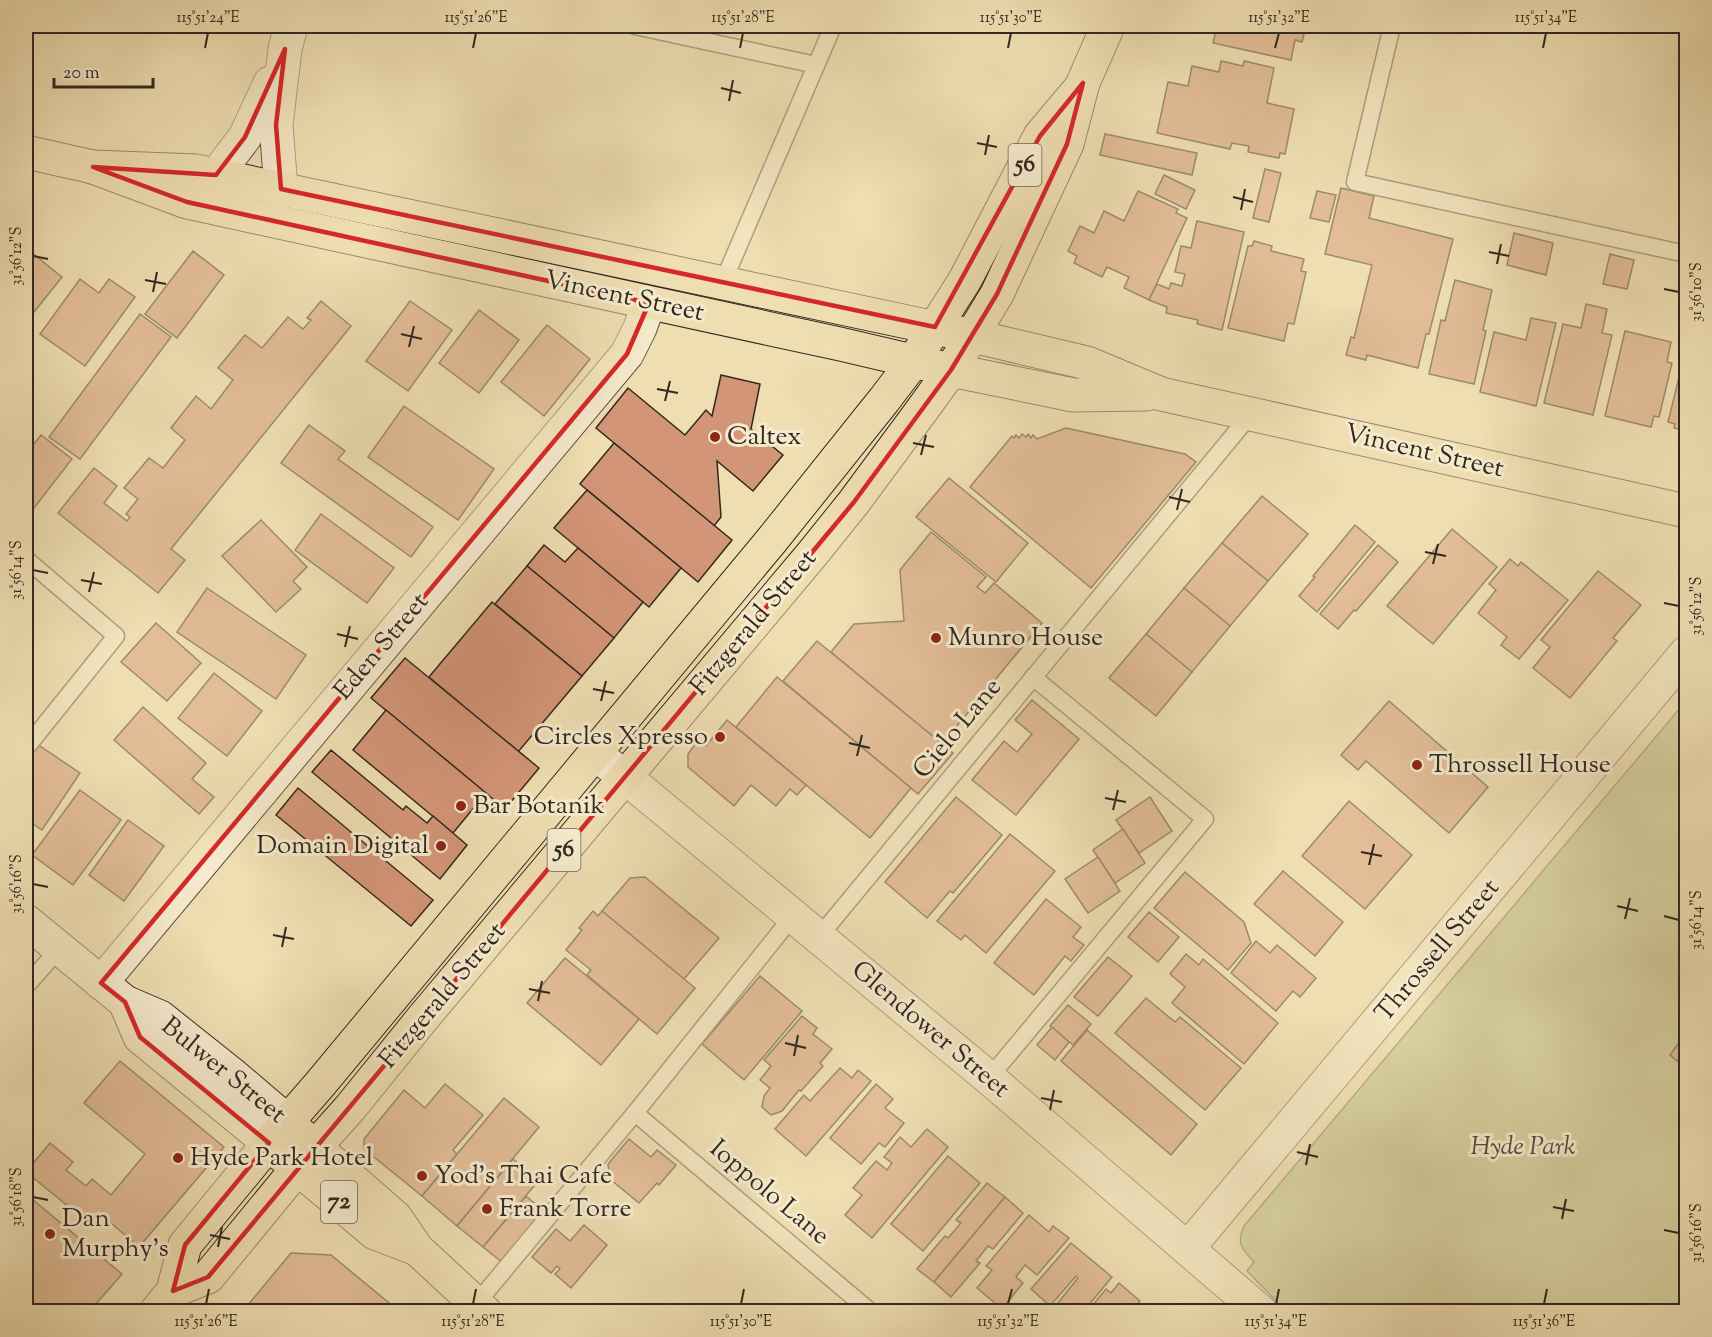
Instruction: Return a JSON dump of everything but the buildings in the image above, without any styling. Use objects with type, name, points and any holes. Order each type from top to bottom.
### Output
[{"type":"main road","name":"Fitzgerald Street","points":[[164,1301],[208,1277],[854,502],[951,370],[997,294],[1067,144],[1083,83],[1108,26]]},
{"type":"main road","name":"Fitzgerald Street","points":[[164,1301],[185,1245],[779,531],[912,362],[965,280],[1040,136],[1083,83]]},
{"type":"main road","name":"Vincent Street","points":[[26,152],[93,167],[187,202],[840,344],[912,362],[1072,395],[1161,394]]},
{"type":"main road","name":"Vincent Street","points":[[93,167],[196,171],[935,327],[1087,363],[1161,394],[1686,511]]},
{"type":"main road","name":"Bulwer Street","points":[[278,1133],[307,1158],[375,1233],[417,1249],[481,1308]]},
{"type":"street","points":[[216,175],[245,137],[288,37]]},
{"type":"street","points":[[281,189],[276,125],[288,37]]},
{"type":"street","name":"Eden Street","points":[[113,992],[627,354],[649,303]]},
{"type":"street","name":"Throssell Street","points":[[1188,1248],[1686,653]]},
{"type":"street","name":"Glendower Street","points":[[594,753],[989,1078],[1261,1311]]},
{"type":"street","name":"Bulwer Street","points":[[26,921],[113,992],[140,1038],[278,1133]]},
{"type":"lane","points":[[634,26],[816,64]]},
{"type":"lane","points":[[723,282],[833,26]]},
{"type":"lane","points":[[1392,26],[1355,182],[1686,254]]},
{"type":"lane","name":"Cielo Lane","points":[[818,938],[1251,414]]},
{"type":"lane","points":[[26,559],[116,636],[26,748]]},
{"type":"lane","points":[[989,1078],[1205,819],[1033,677]]},
{"type":"lane","points":[[481,1308],[793,916]]},
{"type":"lane","points":[[27,985],[59,949]]},
{"type":"lane","name":"Ioppolo Lane","points":[[635,1113],[871,1311]]},
{"type":"highlighted area","points":[[285,49],[276,125],[281,189],[935,327],[1040,136],[1083,83],[1067,144],[997,294],[951,370],[854,502],[208,1277],[173,1291],[185,1245],[269,1143],[140,1037],[125,1002],[101,983],[627,354],[649,303],[187,202],[93,167],[216,175],[245,137]]},
{"type":"green space","name":"Hyde Park","points":[[1686,701],[1686,1311],[1320,1312],[1317,1309],[1314,1311],[1286,1311],[1247,1271],[1254,1262],[1240,1242],[1244,1226]]},
{"type":"place","name":"Caltex","points":[[715,437]]},
{"type":"place","name":"Munro House","points":[[936,638]]},
{"type":"place","name":"Circles Xpresso","points":[[720,737]]},
{"type":"place","name":"Throssell House","points":[[1417,765]]},
{"type":"place","name":"Bar Botanik","points":[[461,806]]},
{"type":"place","name":"Domain Digital","points":[[441,846]]},
{"type":"place","name":"Hyde Park Hotel","points":[[178,1158]]},
{"type":"place","name":"Yod's Thai Cafe","points":[[422,1176]]},
{"type":"place","name":"Frank Torre","points":[[487,1209]]},
{"type":"place","name":"Dan Murphy's","points":[[50,1234]]}]
